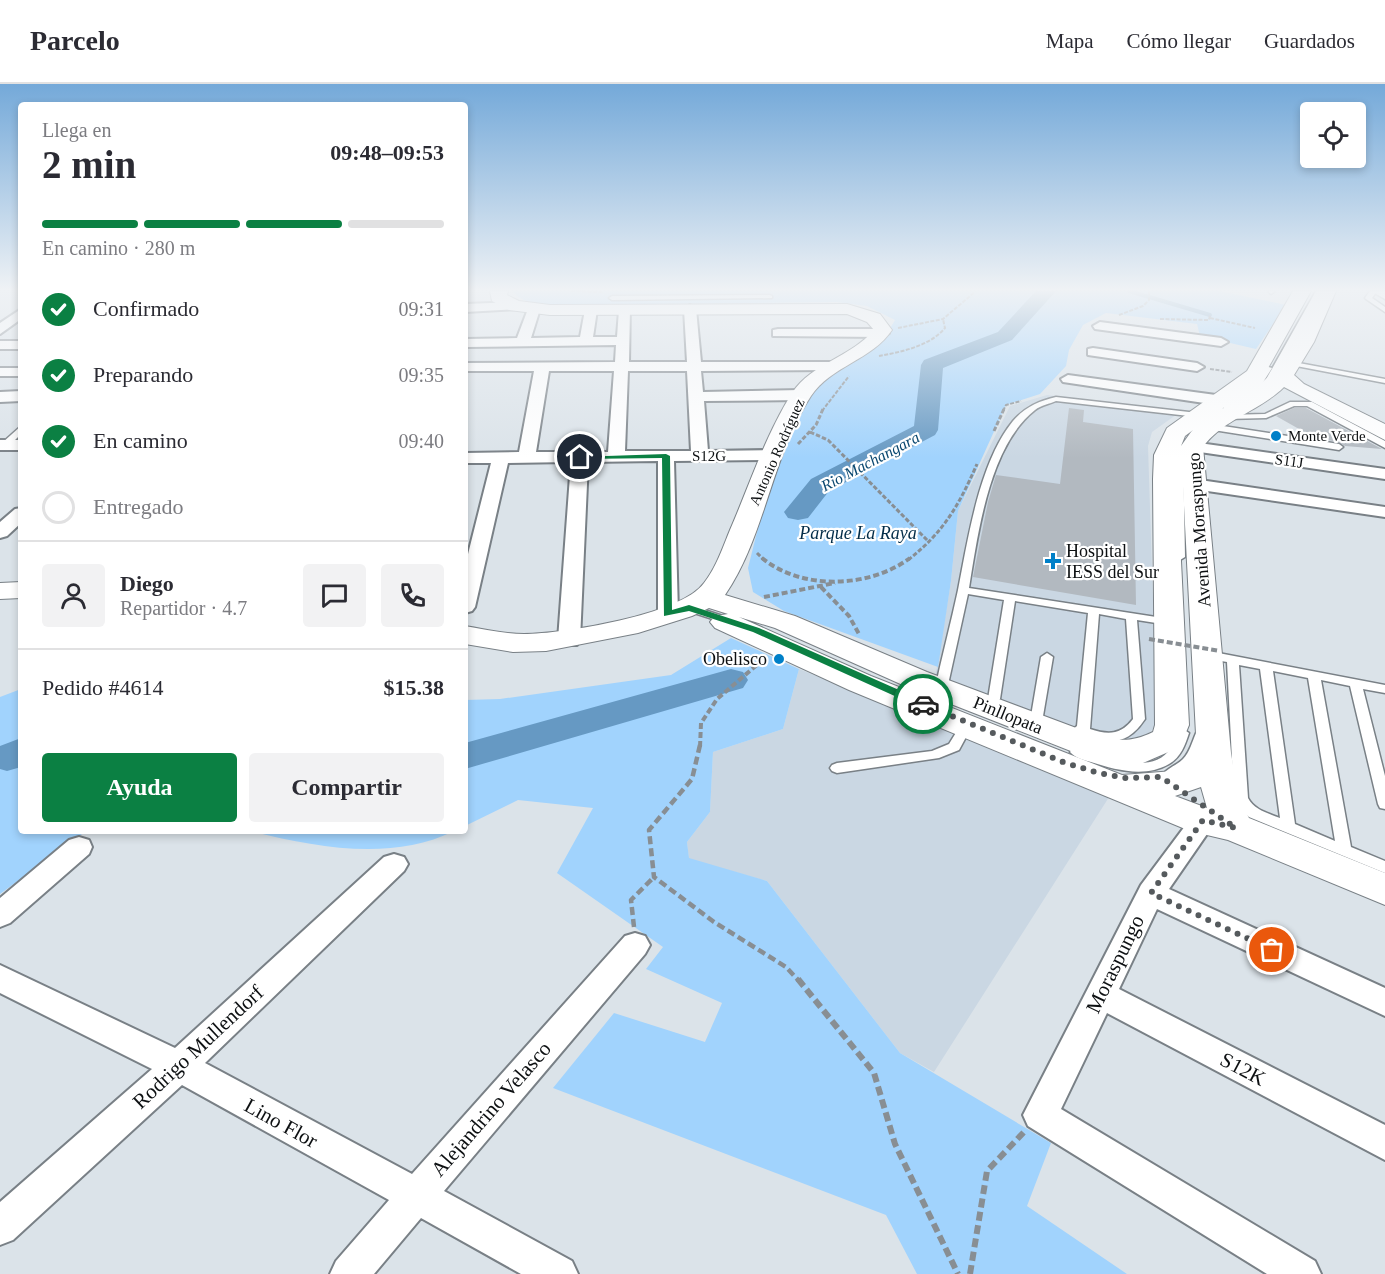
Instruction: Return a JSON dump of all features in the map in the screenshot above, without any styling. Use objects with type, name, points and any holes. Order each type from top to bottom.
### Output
[{"type":"street","points":[[616,456],[623,347]]},
{"type":"street","points":[[692,347],[700,456]]},
{"type":"street","points":[[468,367],[693,366],[801,347]]},
{"type":"street","name":"Antonio Rodríguez","points":[[688,607],[714,591],[737,545],[772,455],[801,395],[814,378],[863,347]]},
{"type":"street","points":[[1195,347],[1197,367],[1226,408],[1288,393],[1316,397]]},
{"type":"street","name":"Avenida Moraspungo","points":[[1219,824],[1221,801],[1214,753],[1218,657],[1193,484],[1226,408],[1266,347]]},
{"type":"street","name":"Avenida Moraspungo","points":[[1150,770],[1152,748],[1168,739],[1170,734],[1175,625],[1166,455],[1175,433],[1226,408],[1288,369],[1299,347]]},
{"type":"street","points":[[781,350],[832,366]]},
{"type":"street","points":[[1093,352],[1197,367]]},
{"type":"street","points":[[527,457],[542,367]]},
{"type":"street","points":[[1288,369],[1297,388],[1385,433]]},
{"type":"street","points":[[0,372],[18,372]]},
{"type":"street","name":"S11J","points":[[1068,379],[1226,408],[1385,474]]},
{"type":"street","points":[[695,397],[801,395]]},
{"type":"street","points":[[0,397],[18,396]]},
{"type":"street","name":"S12G","points":[[468,458],[772,455]]},
{"type":"street","points":[[468,635],[526,643],[568,640],[596,636],[688,607],[666,456]]},
{"type":"street","points":[[468,594],[501,457]]},
{"type":"street","points":[[568,640],[580,457]]},
{"type":"street","points":[[1193,484],[1385,512]]},
{"type":"street","points":[[0,532],[18,516]]},
{"type":"street","name":"Antonio Rodríguez","points":[[737,545],[743,587],[779,632]]},
{"type":"street","points":[[0,591],[18,590]]},
{"type":"street","name":"Pinllopata","points":[[688,607],[851,651],[942,683],[1085,745],[1150,770],[1219,824]]},
{"type":"street","name":"Pinllopata","points":[[779,632],[860,683],[1090,777],[1219,824],[1385,890]]},
{"type":"street","points":[[1150,770],[1200,772],[1214,753]]},
{"type":"street","name":"Pinllopata","points":[[1090,777],[1124,784],[1150,770]]},
{"type":"street","name":"Moraspungo","points":[[1040,1115],[1151,893],[1219,824]]},
{"type":"street","points":[[0,915],[79,847]]},
{"type":"street","name":"Rodrigo Mullendorf","points":[[0,1227],[179,1066],[394,864]]},
{"type":"street","points":[[1151,893],[1385,1003]]},
{"type":"street","name":"Alejandrino Velasco","points":[[349,1274],[414,1196],[635,945]]},
{"type":"street","name":"Lino Flor","points":[[0,978],[179,1066],[559,1274]]},
{"type":"street","name":"S12K","points":[[1100,994],[1385,1143]]},
{"type":"street","points":[[1040,1115],[1302,1274]]},
{"type":"lane","points":[[688,607],[716,609],[770,623],[1103,763],[1150,770],[1180,770],[1196,754],[1202,735],[1188,456],[1191,442],[1226,408],[1257,385],[1279,347]]},
{"type":"lane","points":[[1180,569],[1179,450],[1181,440],[1197,424],[1269,381],[1288,347]]},
{"type":"lane","points":[[1288,369],[1385,381]]},
{"type":"lane","points":[[1131,617],[1139,719],[1131,733],[1120,737],[1104,737],[1083,732],[994,699],[942,683],[963,590],[980,498],[1012,428],[1020,417],[1040,401],[1056,399],[1226,408],[1339,447]]},
{"type":"lane","points":[[1226,408],[1252,418],[1266,416],[1293,404],[1309,404],[1385,445]]},
{"type":"lane","points":[[963,590],[1175,625]]},
{"type":"lane","points":[[994,699],[1010,597]]},
{"type":"lane","points":[[688,607],[756,630],[863,680],[1063,762],[1126,778],[1150,770]]},
{"type":"lane","points":[[1083,732],[1094,610]]},
{"type":"lane","points":[[1037,716],[1047,657]]},
{"type":"lane","points":[[1385,689],[1218,657],[1244,805],[1254,813],[1385,867]]},
{"type":"lane","points":[[1266,666],[1288,826]]},
{"type":"lane","points":[[1314,676],[1344,849]]},
{"type":"lane","points":[[1356,684],[1385,804]]},
{"type":"lane","points":[[837,768],[934,755],[954,747],[966,726]]},
{"type":"path","points":[[872,357],[902,351],[912,347]]},
{"type":"path","points":[[1197,367],[1226,408]]},
{"type":"path","points":[[810,432],[828,440],[928,541]]},
{"type":"path","points":[[753,600],[842,581]]},
{"type":"path","points":[[820,586],[856,626],[860,643],[851,651]]},
{"type":"path","points":[[779,632],[763,661],[717,699],[701,723],[700,745],[692,778],[649,830],[654,877],[714,922],[786,967],[816,999],[874,1073],[895,1144],[958,1274]]},
{"type":"path","points":[[1149,639],[1218,657]]},
{"type":"path","points":[[635,945],[631,900],[654,877]]},
{"type":"path","points":[[970,1274],[987,1171],[1040,1115]]},
{"type":"shaded area","name":"Hospital IESS del Sur","points":[[1047,395],[1180,412],[1152,432],[1148,446],[1157,725],[1146,736],[1127,743],[1104,743],[935,679],[951,581],[958,511],[1010,406]]},
{"type":"shaded area","points":[[799,669],[1111,794],[934,1072],[900,1053],[767,881],[689,859],[687,842],[710,812],[713,752],[783,729]]},
{"type":"green space","name":"Parque La Raya","points":[[870,347],[1071,347],[1066,366],[1040,394],[1006,405],[958,511],[951,581],[938,667],[784,611],[753,592],[748,568],[776,456],[804,395]]},
{"type":"green space","points":[[731,638],[799,669],[783,729],[713,752],[710,812],[687,842],[689,858],[767,881],[900,1053],[1051,1143],[1027,1206],[1127,1274],[917,1274],[886,1215],[553,1088],[614,1013],[705,1042],[722,1003],[646,969],[663,947],[557,873],[593,808],[518,800],[468,825],[468,700],[500,699],[671,675]]},
{"type":"green space","points":[[18,690],[18,834],[82,834],[0,894],[0,697]]},
{"type":"green space","points":[[264,834],[447,834],[430,841],[379,849],[353,849],[300,842]]},
{"type":"building","points":[[1069,408],[1084,410],[1083,422],[1133,429],[1136,605],[973,577],[988,502],[996,475],[1060,484]]},
{"type":"building","points":[[1294,408],[1306,408],[1382,449],[1345,446],[1339,442],[1315,438],[1276,416]]},
{"type":"waterway","name":"Rio Machangara","points":[[798,512],[820,485],[926,430],[932,365],[978,347]]},
{"type":"waterway","points":[[468,755],[731,680]]},
{"type":"waterway","points":[[7,758],[18,752]]},
{"type":"way so far","points":[[923,704],[1063,762],[1098,773],[1126,778],[1161,777],[1236,828],[1203,820],[1151,893],[1272,950]]},
{"type":"place","name":"Monte Verde","points":[[1276,436]]},
{"type":"place","name":"Hospital IESS del Sur","points":[[1053,561]]},
{"type":"place","name":"Obelisco","points":[[779,659]]},
{"type":"route","points":[[580,457],[666,456],[668,614],[689,608],[756,630],[863,680],[923,704]]}]
